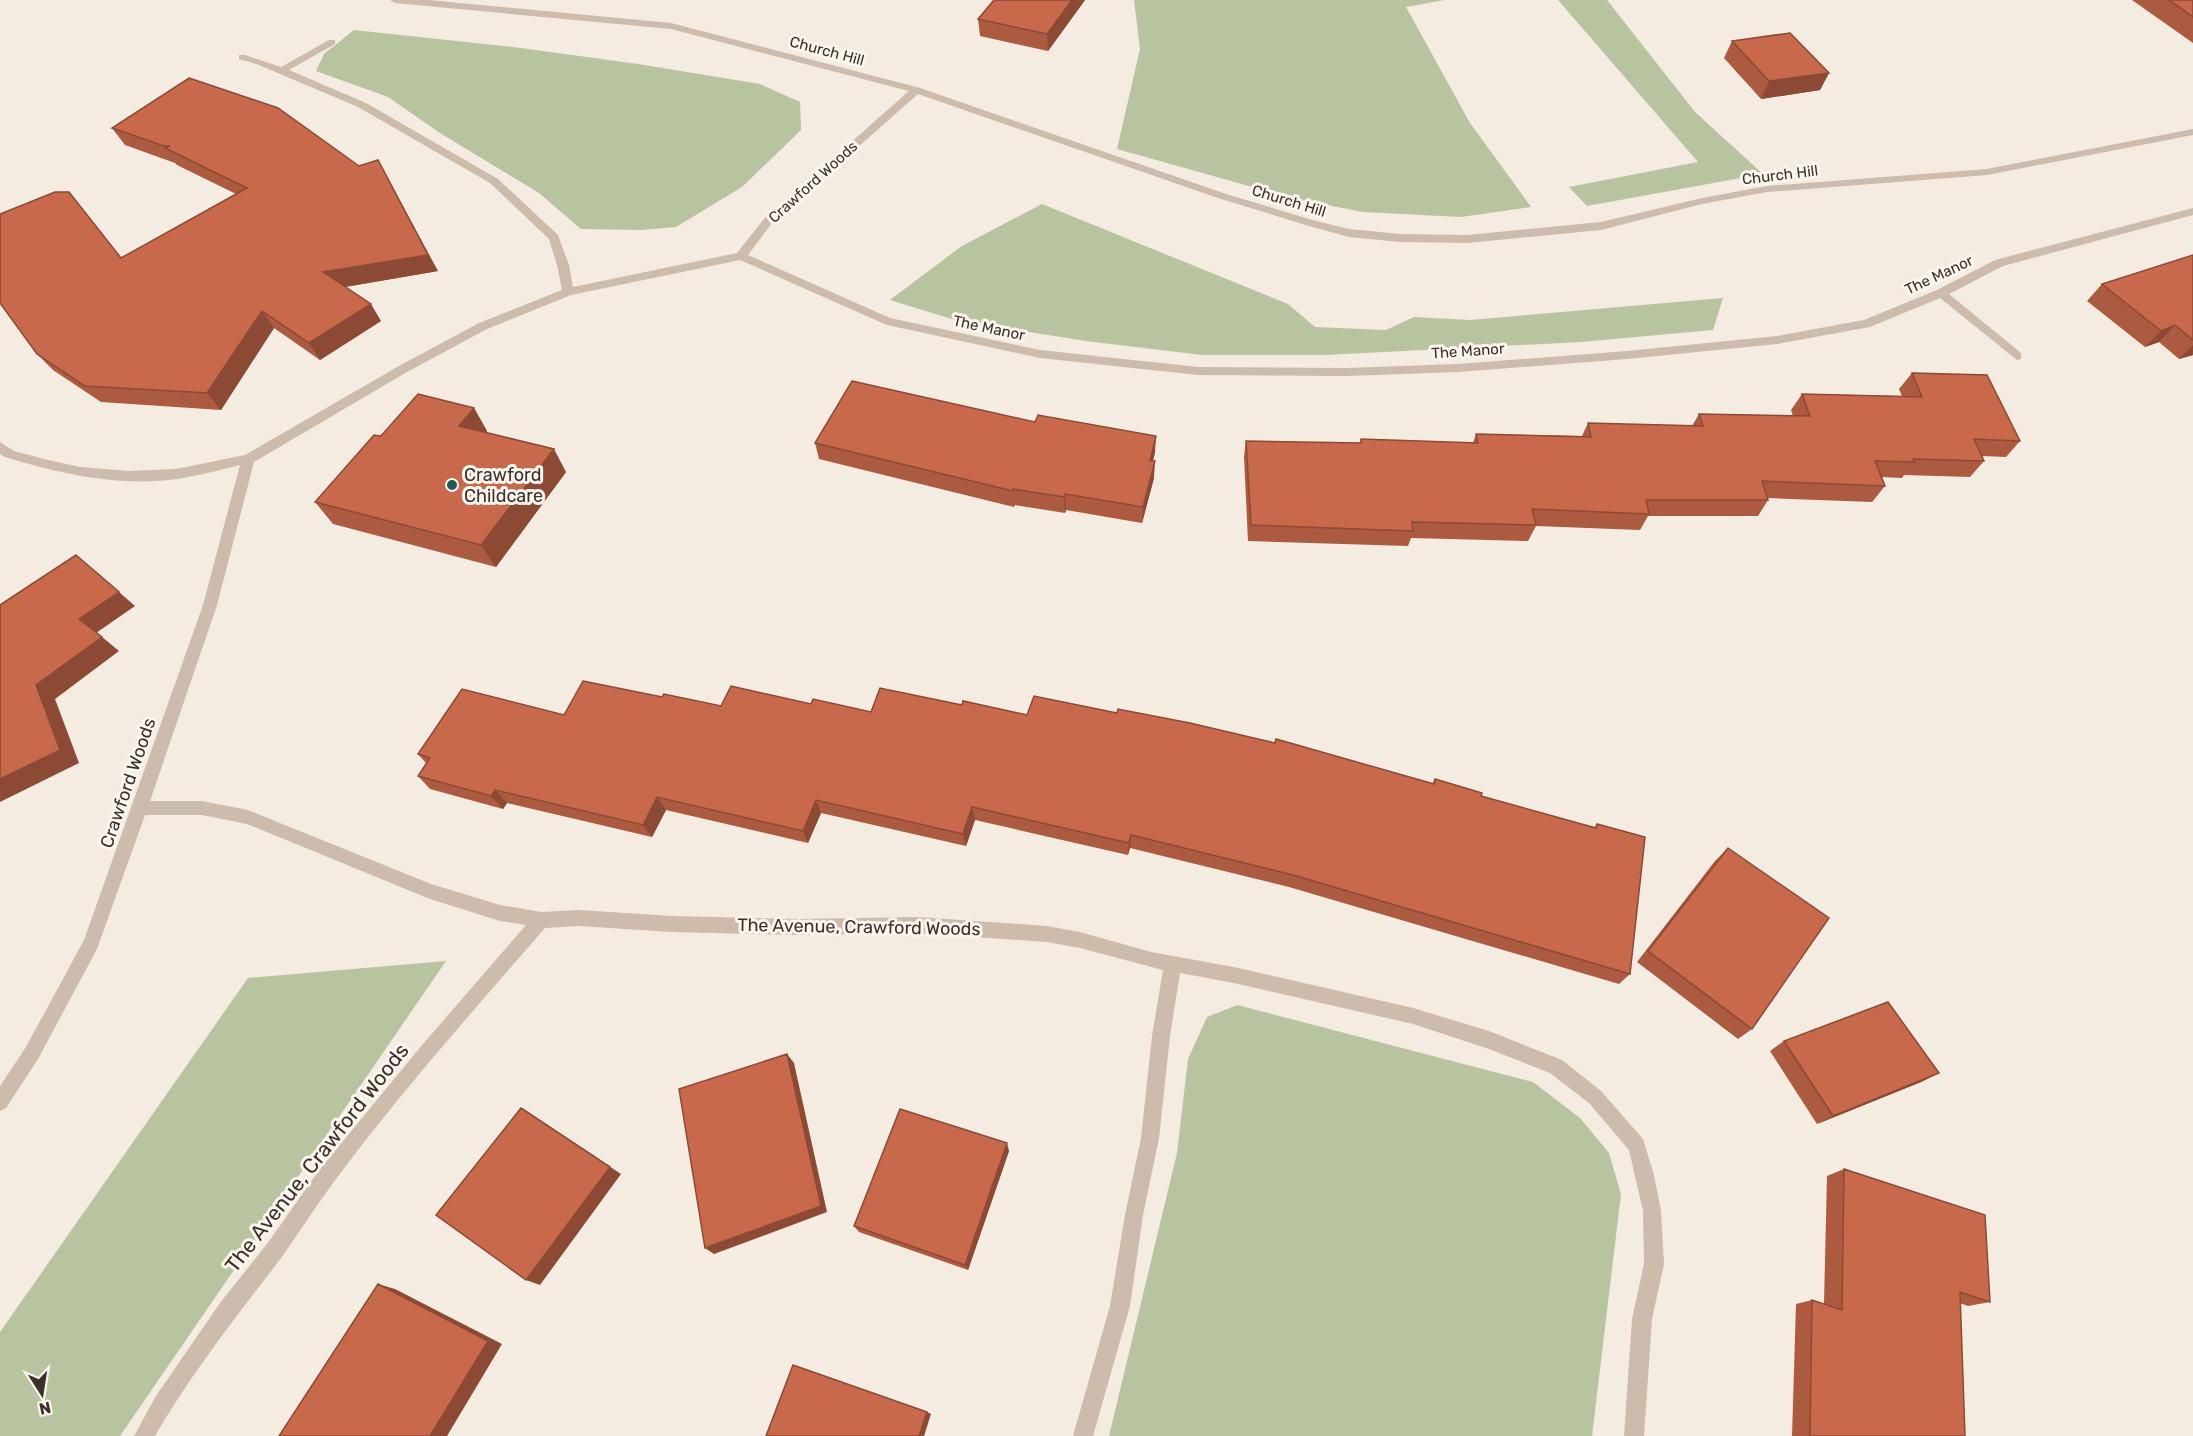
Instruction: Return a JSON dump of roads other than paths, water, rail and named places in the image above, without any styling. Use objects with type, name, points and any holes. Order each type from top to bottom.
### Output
[{"type":"street","name":"Church Hill","points":[[395,0],[671,26],[916,90],[1133,166],[1313,224],[1349,233],[1400,238],[1467,239],[1601,226],[1702,201],[1767,189],[1987,172],[2193,132]]},
{"type":"street","points":[[281,71],[332,42]]},
{"type":"street","points":[[242,57],[363,105],[494,181],[554,238],[568,292]]},
{"type":"street","name":"Crawford Woods","points":[[741,256],[768,221],[916,90]]},
{"type":"street","name":"The Manor","points":[[741,256],[887,321],[1040,354],[1198,371],[1458,368],[1777,340],[1866,324],[1941,293],[1999,263],[2193,211]]},
{"type":"street","points":[[0,447],[10,454],[44,464],[80,472],[129,476],[176,474],[248,459],[473,331],[568,292],[741,256]]},
{"type":"street","points":[[1941,293],[2017,356]]},
{"type":"street","name":"Crawford Woods","points":[[0,1102],[32,1053],[91,943],[210,604],[248,459]]},
{"type":"street","name":"The Avenue, Crawford Woods","points":[[140,808],[202,808],[248,817],[430,891],[500,913],[542,920],[579,918],[671,924],[788,927],[917,925],[1047,934],[1080,940],[1150,960],[1234,975],[1413,1016],[1489,1040],[1556,1066],[1595,1097],[1637,1145],[1652,1211],[1654,1264],[1642,1319],[1634,1436]]},
{"type":"street","name":"The Avenue, Crawford Woods","points":[[144,1436],[163,1403],[227,1310],[274,1251],[327,1176],[429,1050],[542,920]]},
{"type":"street","points":[[1083,1436],[1120,1306],[1134,1215],[1150,1138],[1161,1036],[1173,964]]},
{"type":"place","name":"Crawford Childcare","points":[[452,485]]}]
